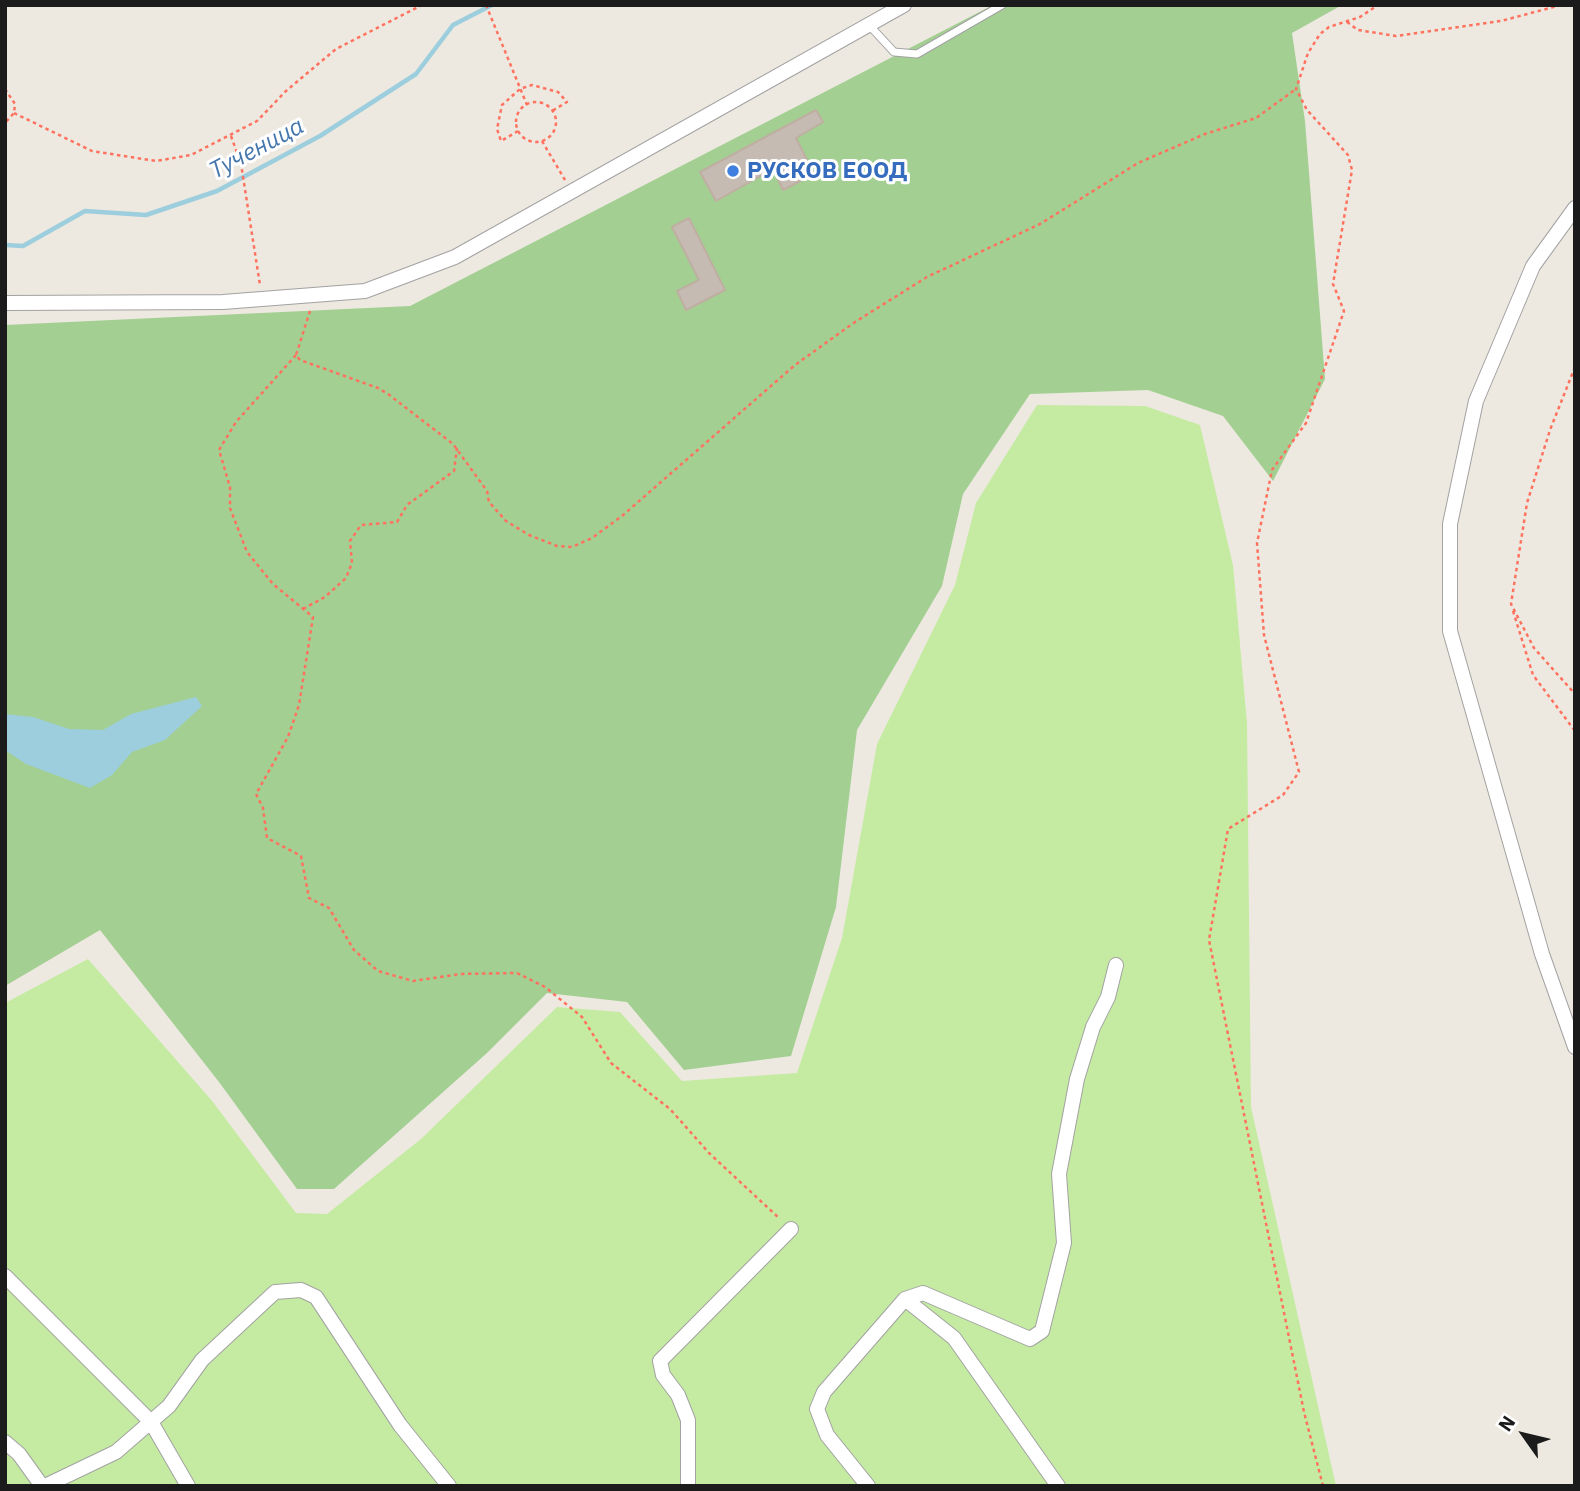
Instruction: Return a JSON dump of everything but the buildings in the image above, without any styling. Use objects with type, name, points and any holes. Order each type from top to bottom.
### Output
[{"type":"street","points":[[5,303],[223,302],[365,291],[455,257],[904,5]]},
{"type":"street","points":[[1575,208],[1533,266],[1476,401],[1450,524],[1450,631],[1542,954],[1575,1047]]},
{"type":"street","points":[[868,1486],[827,1435],[817,1409],[824,1392],[905,1299],[923,1293],[1030,1339],[1042,1331],[1063,1243],[1059,1174],[1077,1079],[1093,1027],[1108,997],[1116,965]]},
{"type":"street","points":[[688,1486],[688,1420],[678,1395],[663,1375],[660,1361],[791,1229]]},
{"type":"street","points":[[5,1276],[151,1422],[188,1486]]},
{"type":"street","points":[[5,1441],[44,1486],[116,1452],[169,1406],[202,1360],[275,1292],[302,1290],[316,1297],[400,1425],[449,1486]]},
{"type":"street","points":[[905,1299],[954,1338],[1058,1486]]},
{"type":"lane","points":[[869,25],[894,52],[917,54],[1002,5]]},
{"type":"path","points":[[14,113],[92,151],[156,161],[191,155],[257,121],[286,91],[336,49],[422,5]]},
{"type":"path","points":[[486,5],[527,105]]},
{"type":"path","points":[[296,355],[315,367],[378,388],[457,448],[487,491],[489,502],[506,521],[529,535],[557,546],[572,547],[592,538],[622,516],[795,365],[855,322],[927,277],[1040,224],[1138,163],[1205,134],[1256,118],[1296,89],[1308,53],[1320,34],[1345,21],[1360,17],[1378,5]]},
{"type":"path","points":[[1345,21],[1358,30],[1396,36],[1501,21],[1561,5]]},
{"type":"path","points":[[519,131],[501,141],[497,117],[502,105],[520,89],[532,85],[558,92],[567,102],[552,111]]},
{"type":"path","points":[[5,89],[12,95],[14,113],[5,123]]},
{"type":"path","points":[[1296,89],[1307,110],[1348,155],[1352,170],[1333,284],[1344,311],[1306,423],[1272,470],[1257,543],[1264,635],[1298,772],[1283,795],[1228,829],[1209,940],[1304,1412],[1323,1486]]},
{"type":"path","points":[[539,103],[552,111],[555,127],[542,141],[530,141],[519,131],[518,115],[527,105],[539,103]]},
{"type":"path","points":[[231,136],[244,185],[262,299]]},
{"type":"path","points":[[542,141],[562,175]]},
{"type":"path","points":[[310,295],[304,334],[296,355],[236,422],[219,450],[230,487],[230,508],[247,552],[273,584],[313,617],[299,705],[288,737],[256,794],[263,808],[267,838],[301,856],[309,898],[329,908],[354,950],[378,971],[412,981],[460,974],[517,973],[545,987],[582,1017],[611,1063],[670,1109],[709,1153],[791,1229]]},
{"type":"path","points":[[1575,367],[1550,430],[1527,503],[1511,604],[1533,675],[1575,731]]},
{"type":"path","points":[[303,609],[325,597],[346,578],[352,563],[350,541],[361,525],[397,522],[407,505],[454,471],[457,448]]},
{"type":"path","points":[[1511,604],[1534,648],[1575,694]]},
{"type":"green space","points":[[993,5],[1342,5],[1292,33],[1305,121],[1325,379],[1273,481],[1223,416],[1148,390],[1030,394],[963,494],[942,586],[857,730],[836,907],[791,1056],[684,1070],[627,1002],[547,993],[487,1053],[334,1189],[297,1189],[219,1082],[100,930],[5,986],[5,325],[410,306]]},
{"type":"green space","points":[[1037,405],[1145,406],[1200,425],[1233,565],[1247,723],[1251,1107],[1336,1486],[5,1486],[5,1003],[88,959],[213,1102],[296,1213],[327,1214],[421,1139],[557,1007],[620,1012],[682,1081],[797,1073],[842,938],[877,744],[955,585],[976,503]]},
{"type":"water","points":[[196,697],[202,706],[165,740],[132,752],[112,775],[90,788],[26,764],[5,750],[5,714],[33,717],[69,729],[103,730],[131,714]]},
{"type":"waterway","name":"Тученица","points":[[5,245],[23,246],[85,211],[146,215],[217,191],[320,136],[416,74],[453,25],[492,5]]},
{"type":"place","name":"РУСКОВ ЕООД","points":[[733,171]]}]
